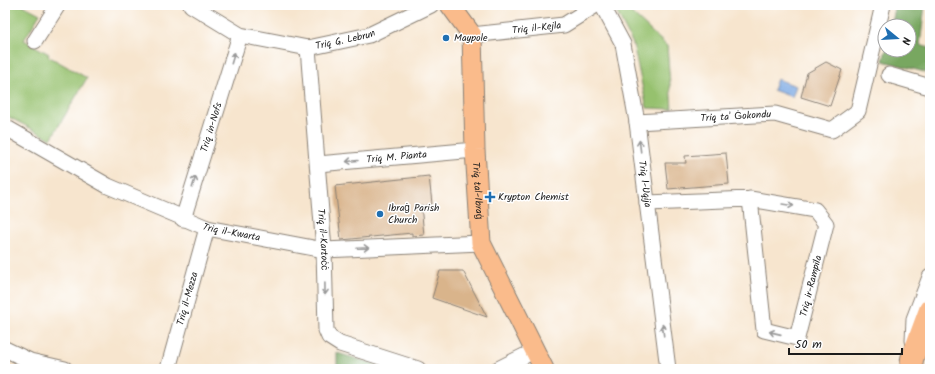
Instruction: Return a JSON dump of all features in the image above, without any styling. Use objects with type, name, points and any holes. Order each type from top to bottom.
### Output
[{"type":"highway","points":[[912,364],[930,310]]},
{"type":"main road","points":[[450,5],[472,35]]},
{"type":"main road","name":"Triq tal-Ibraġ","points":[[472,35],[475,150],[481,243],[544,369]]},
{"type":"street","name":"Triq G. Lebrun","points":[[191,5],[240,35],[308,48],[369,35],[431,5]]},
{"type":"street","name":"Triq il-Kejla","points":[[472,35],[564,25],[596,5]]},
{"type":"street","name":"Triq l-Uqija","points":[[602,5],[623,44],[637,122],[668,369]]},
{"type":"street","name":"Triq ta' Ġokondu","points":[[637,122],[775,114],[832,130],[858,111],[884,5]]},
{"type":"street","points":[[35,41],[55,6]]},
{"type":"street","name":"Triq in-Nofs","points":[[183,219],[240,35]]},
{"type":"street","name":"Triq il-Kartoċċ","points":[[308,48],[324,250],[326,330],[329,337],[340,344],[418,369]]},
{"type":"street","points":[[889,75],[930,87]]},
{"type":"street","name":"Triq il-Kwarta","points":[[5,127],[108,186],[207,228],[324,250],[481,243]]},
{"type":"street","name":"Triq M. Pianta","points":[[318,164],[475,150]]},
{"type":"street","name":"Triq ir-Rampila","points":[[647,204],[750,199],[815,210],[826,224],[797,338],[764,330],[750,199]]},
{"type":"street","name":"Triq il-Mezza","points":[[168,369],[207,228]]},
{"type":"street","points":[[912,364],[914,320],[930,277]]},
{"type":"street","points":[[5,349],[30,361],[65,369]]},
{"type":"street","points":[[498,369],[534,351]]},
{"type":"green space","points":[[5,5],[23,5],[40,14],[24,40],[49,54],[48,56],[87,78],[51,139],[5,115]]},
{"type":"green space","points":[[617,5],[623,5],[667,46],[672,109],[647,108],[633,44],[614,7]]},
{"type":"green space","points":[[893,5],[925,5],[920,45],[930,48],[928,73],[883,61],[884,58],[917,58],[917,18],[893,18]]},
{"type":"green space","points":[[337,353],[393,369],[337,369]]},
{"type":"water","points":[[777,79],[796,86],[792,97],[773,90]]},
{"type":"building","points":[[826,62],[842,70],[830,106],[801,97],[807,73]]},
{"type":"building","points":[[726,153],[729,184],[668,189],[665,163],[686,163],[685,156]]},
{"type":"building","name":"Ibraġ Parish Church","points":[[429,176],[432,204],[421,206],[424,235],[412,236],[412,233],[341,240],[335,186]]},
{"type":"building","points":[[440,271],[463,271],[487,317],[432,298]]},
{"type":"place","name":"Maypole","points":[[446,38]]},
{"type":"place","name":"Krypton Chemist","points":[[490,197]]},
{"type":"place","name":"Ibraġ Parish Church","points":[[380,214]]}]
